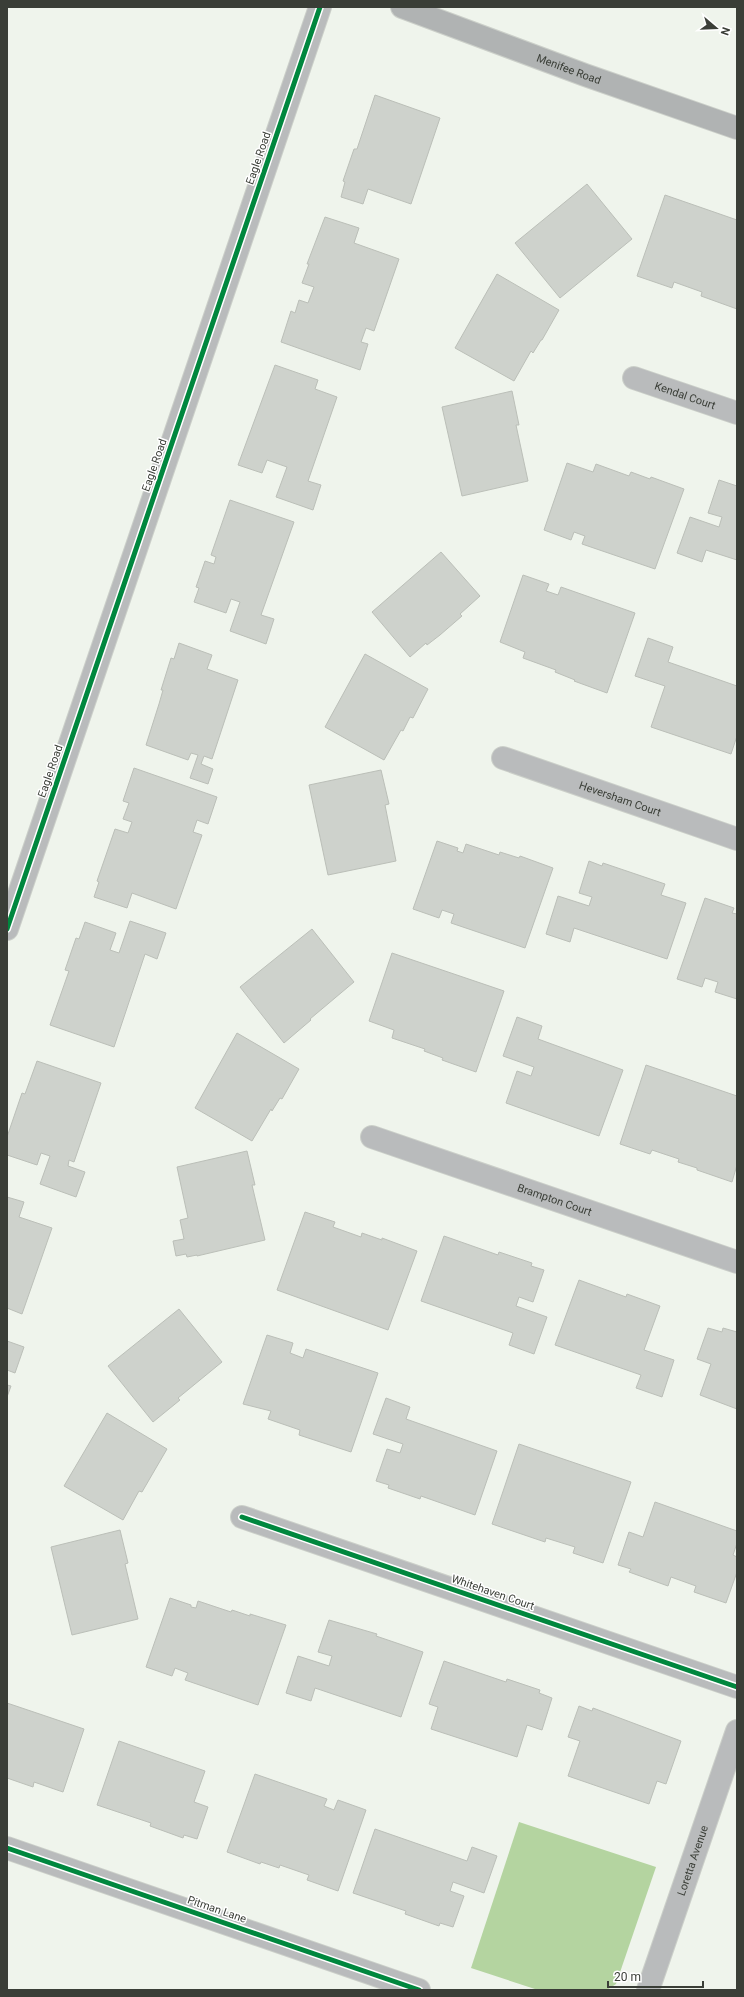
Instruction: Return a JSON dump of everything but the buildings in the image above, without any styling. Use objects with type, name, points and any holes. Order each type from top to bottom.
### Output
[{"type":"main road","name":"Menifee Road","points":[[402,7],[585,75],[737,128]]},
{"type":"street","name":"Eagle Road","points":[[7,929],[320,7]]},
{"type":"street","name":"Kendal Court","points":[[634,378],[737,413]]},
{"type":"street","name":"Heversham Court","points":[[503,758],[737,839]]},
{"type":"street","name":"Brampton Court","points":[[372,1137],[737,1262]]},
{"type":"street","name":"Whitehaven Court","points":[[242,1517],[737,1687]]},
{"type":"street","name":"Loretta Avenue","points":[[648,1990],[737,1732]]},
{"type":"street","name":"Pitman Lane","points":[[7,1848],[420,1990]]},
{"type":"shaded area","points":[[519,1822],[656,1867],[616,1984],[607,1990],[538,1990],[471,1968]]},
{"type":"cycle path","points":[[7,929],[320,7]]},
{"type":"cycle path","points":[[242,1517],[737,1687]]},
{"type":"cycle path","points":[[7,1848],[419,1990]]}]
